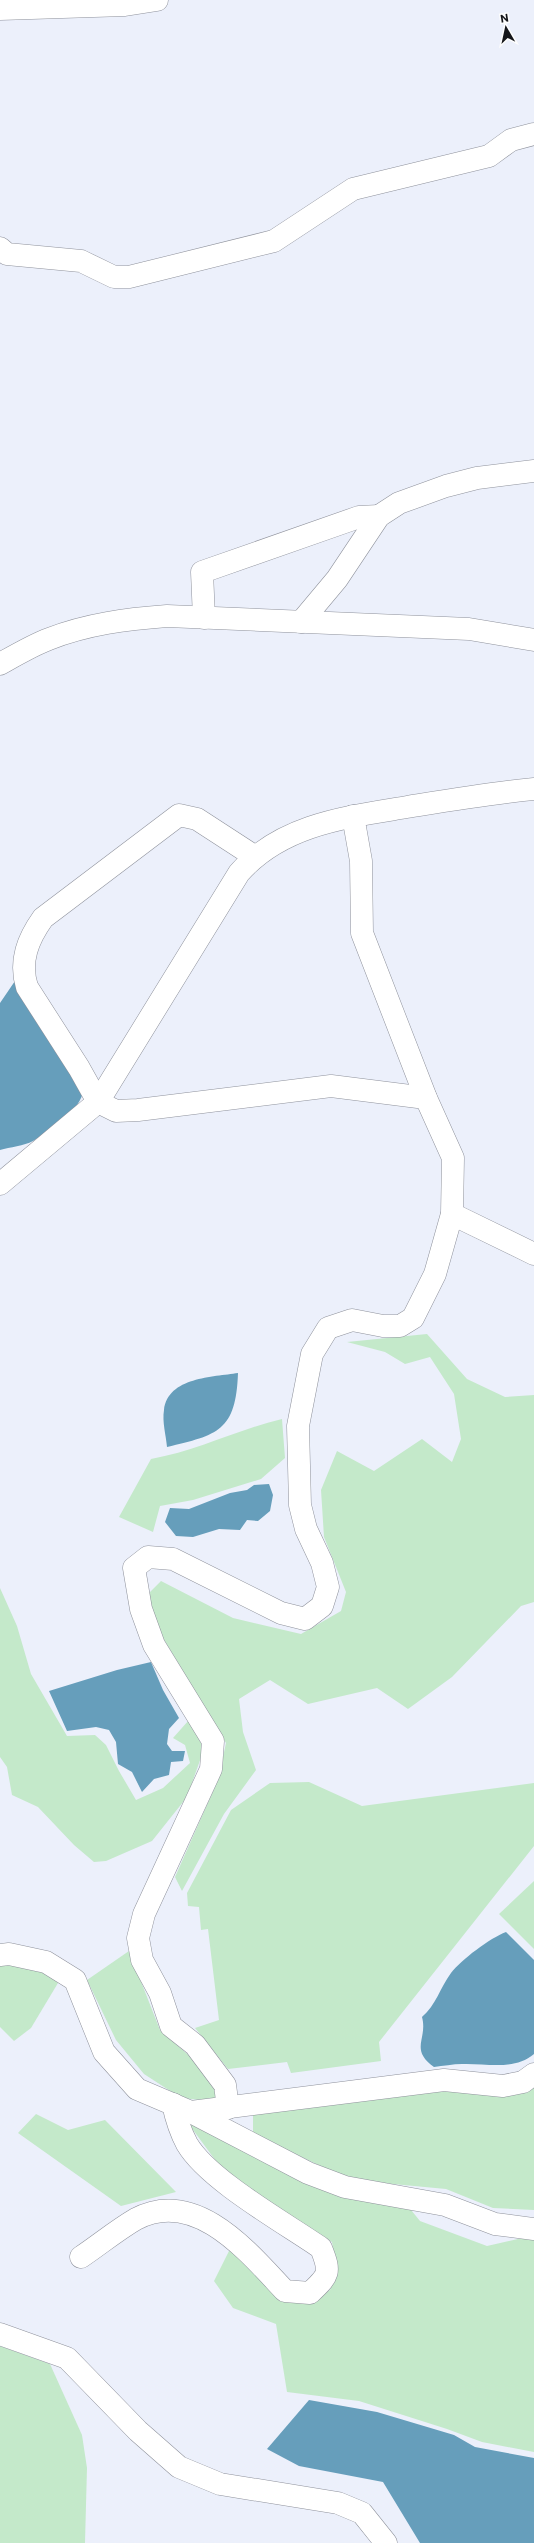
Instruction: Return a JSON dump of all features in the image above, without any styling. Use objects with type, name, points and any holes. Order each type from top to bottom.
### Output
[{"type":"street","points":[[0,9],[125,5],[157,0]]},
{"type":"street","points":[[0,248],[7,254],[80,261],[114,278],[129,277],[274,241],[353,189],[489,156],[511,140],[534,134]]},
{"type":"street","points":[[301,622],[337,579],[379,516],[399,503],[446,486],[477,478],[534,471]]},
{"type":"street","points":[[204,618],[202,572],[359,517],[379,516]]},
{"type":"street","points":[[0,664],[49,639],[88,627],[128,619],[167,616],[469,629],[534,640]]},
{"type":"street","points":[[0,1184],[98,1102],[239,873],[254,856],[299,831],[331,820],[483,794],[534,789]]},
{"type":"street","points":[[254,856],[197,819],[179,815],[43,918],[30,936],[25,955],[23,975],[27,987],[75,1061],[98,1102],[116,1111],[138,1110],[331,1086],[426,1098]]},
{"type":"street","points":[[228,2108],[224,2084],[195,2045],[171,2026],[160,1993],[142,1960],[138,1938],[144,1914],[211,1769],[213,1741],[154,1645],[141,1610],[134,1568],[148,1557],[173,1559],[281,1612],[305,1619],[322,1606],[328,1587],[322,1563],[306,1529],[300,1505],[298,1426],[312,1354],[328,1328],[352,1320],[383,1326],[400,1326],[413,1318],[435,1274],[452,1214],[453,1158],[426,1098],[362,934],[360,861],[352,816]]},
{"type":"street","points":[[452,1214],[534,1254]]},
{"type":"street","points":[[0,1955],[9,1954],[46,1962],[75,1980],[104,2052],[137,2089],[182,2108],[308,2173],[345,2187],[445,2205],[495,2224],[534,2229]]},
{"type":"street","points":[[182,2108],[228,2108],[444,2080],[503,2086],[523,2082],[534,2074]]},
{"type":"street","points":[[80,2257],[137,2219],[161,2212],[184,2212],[211,2222],[237,2241],[285,2291],[310,2293],[325,2279],[328,2267],[321,2248],[216,2176],[188,2145],[177,2123],[182,2108]]},
{"type":"street","points":[[0,2334],[67,2358],[138,2431],[179,2467],[220,2484],[338,2503],[362,2513],[386,2543]]},
{"type":"green space","points":[[427,1334],[467,1379],[505,1397],[534,1395],[534,1602],[521,1606],[452,1677],[408,1709],[377,1688],[308,1704],[270,1680],[239,1699],[243,1732],[256,1770],[224,1814],[182,1891],[175,1877],[218,1780],[226,1743],[157,1628],[147,1595],[161,1581],[233,1618],[301,1634],[341,1611],[346,1592],[324,1537],[321,1490],[337,1451],[374,1471],[422,1439],[452,1462],[461,1439],[454,1394],[430,1357],[405,1364],[385,1352],[347,1342]]},
{"type":"green space","points":[[282,1419],[285,1458],[261,1479],[193,1500],[160,1506],[153,1532],[119,1517],[151,1459],[201,1446]]},
{"type":"green space","points":[[0,1588],[17,1626],[31,1674],[67,1736],[95,1735],[106,1745],[136,1800],[163,1788],[190,1763],[185,1745],[173,1738],[189,1720],[204,1749],[187,1797],[152,1841],[106,1861],[94,1862],[74,1845],[38,1807],[12,1795],[7,1767],[0,1757]]},
{"type":"green space","points":[[309,1782],[362,1806],[534,1783],[534,1846],[379,2042],[381,2061],[291,2073],[287,2062],[228,2069],[195,2028],[219,2020],[208,1929],[201,1930],[199,1907],[188,1906],[187,1893],[231,1810],[270,1783]]},
{"type":"green space","points":[[534,1881],[534,1949],[499,1914]]},
{"type":"green space","points":[[129,1951],[160,2030],[193,2059],[218,2094],[211,2101],[181,2098],[144,2074],[116,2040],[87,1980]]},
{"type":"green space","points":[[0,1961],[40,1965],[58,1983],[31,2028],[14,2041],[0,2027]]},
{"type":"green space","points":[[534,2085],[534,2210],[493,2208],[446,2189],[350,2180],[253,2134],[253,2112],[442,2088]]},
{"type":"green space","points":[[36,2114],[68,2130],[105,2120],[176,2192],[121,2206],[18,2133]]},
{"type":"green space","points":[[185,2119],[407,2205],[420,2221],[487,2246],[531,2236],[534,2237],[534,2452],[482,2442],[447,2429],[359,2401],[287,2392],[276,2324],[233,2308],[214,2281],[230,2249],[306,2302],[330,2290],[337,2272],[332,2242],[224,2172]]},
{"type":"green space","points":[[0,2346],[50,2364],[82,2435],[87,2468],[85,2543],[0,2543]]},
{"type":"water","points":[[15,981],[84,1089],[77,1105],[57,1126],[29,1143],[0,1150],[0,1003]]},
{"type":"water","points":[[238,1373],[233,1407],[228,1419],[221,1427],[211,1434],[199,1439],[167,1447],[164,1410],[167,1399],[174,1391],[193,1381]]},
{"type":"water","points":[[269,1484],[273,1495],[270,1511],[258,1521],[247,1520],[240,1530],[219,1529],[193,1537],[176,1536],[165,1522],[170,1508],[189,1509],[230,1493],[247,1490],[254,1485]]},
{"type":"water","points":[[151,1662],[163,1690],[179,1718],[169,1729],[167,1744],[172,1751],[185,1751],[183,1761],[171,1762],[169,1775],[154,1779],[142,1792],[132,1772],[118,1764],[116,1742],[109,1730],[96,1727],[67,1731],[49,1691],[117,1670]]},
{"type":"water","points":[[506,1932],[534,1960],[534,2054],[518,2063],[500,2065],[459,2064],[434,2067],[422,2055],[422,2017],[431,2007],[451,1973],[484,1944]]},
{"type":"water","points":[[309,2400],[377,2412],[454,2435],[475,2447],[534,2458],[534,2543],[420,2543],[383,2482],[299,2466],[267,2449]]}]
